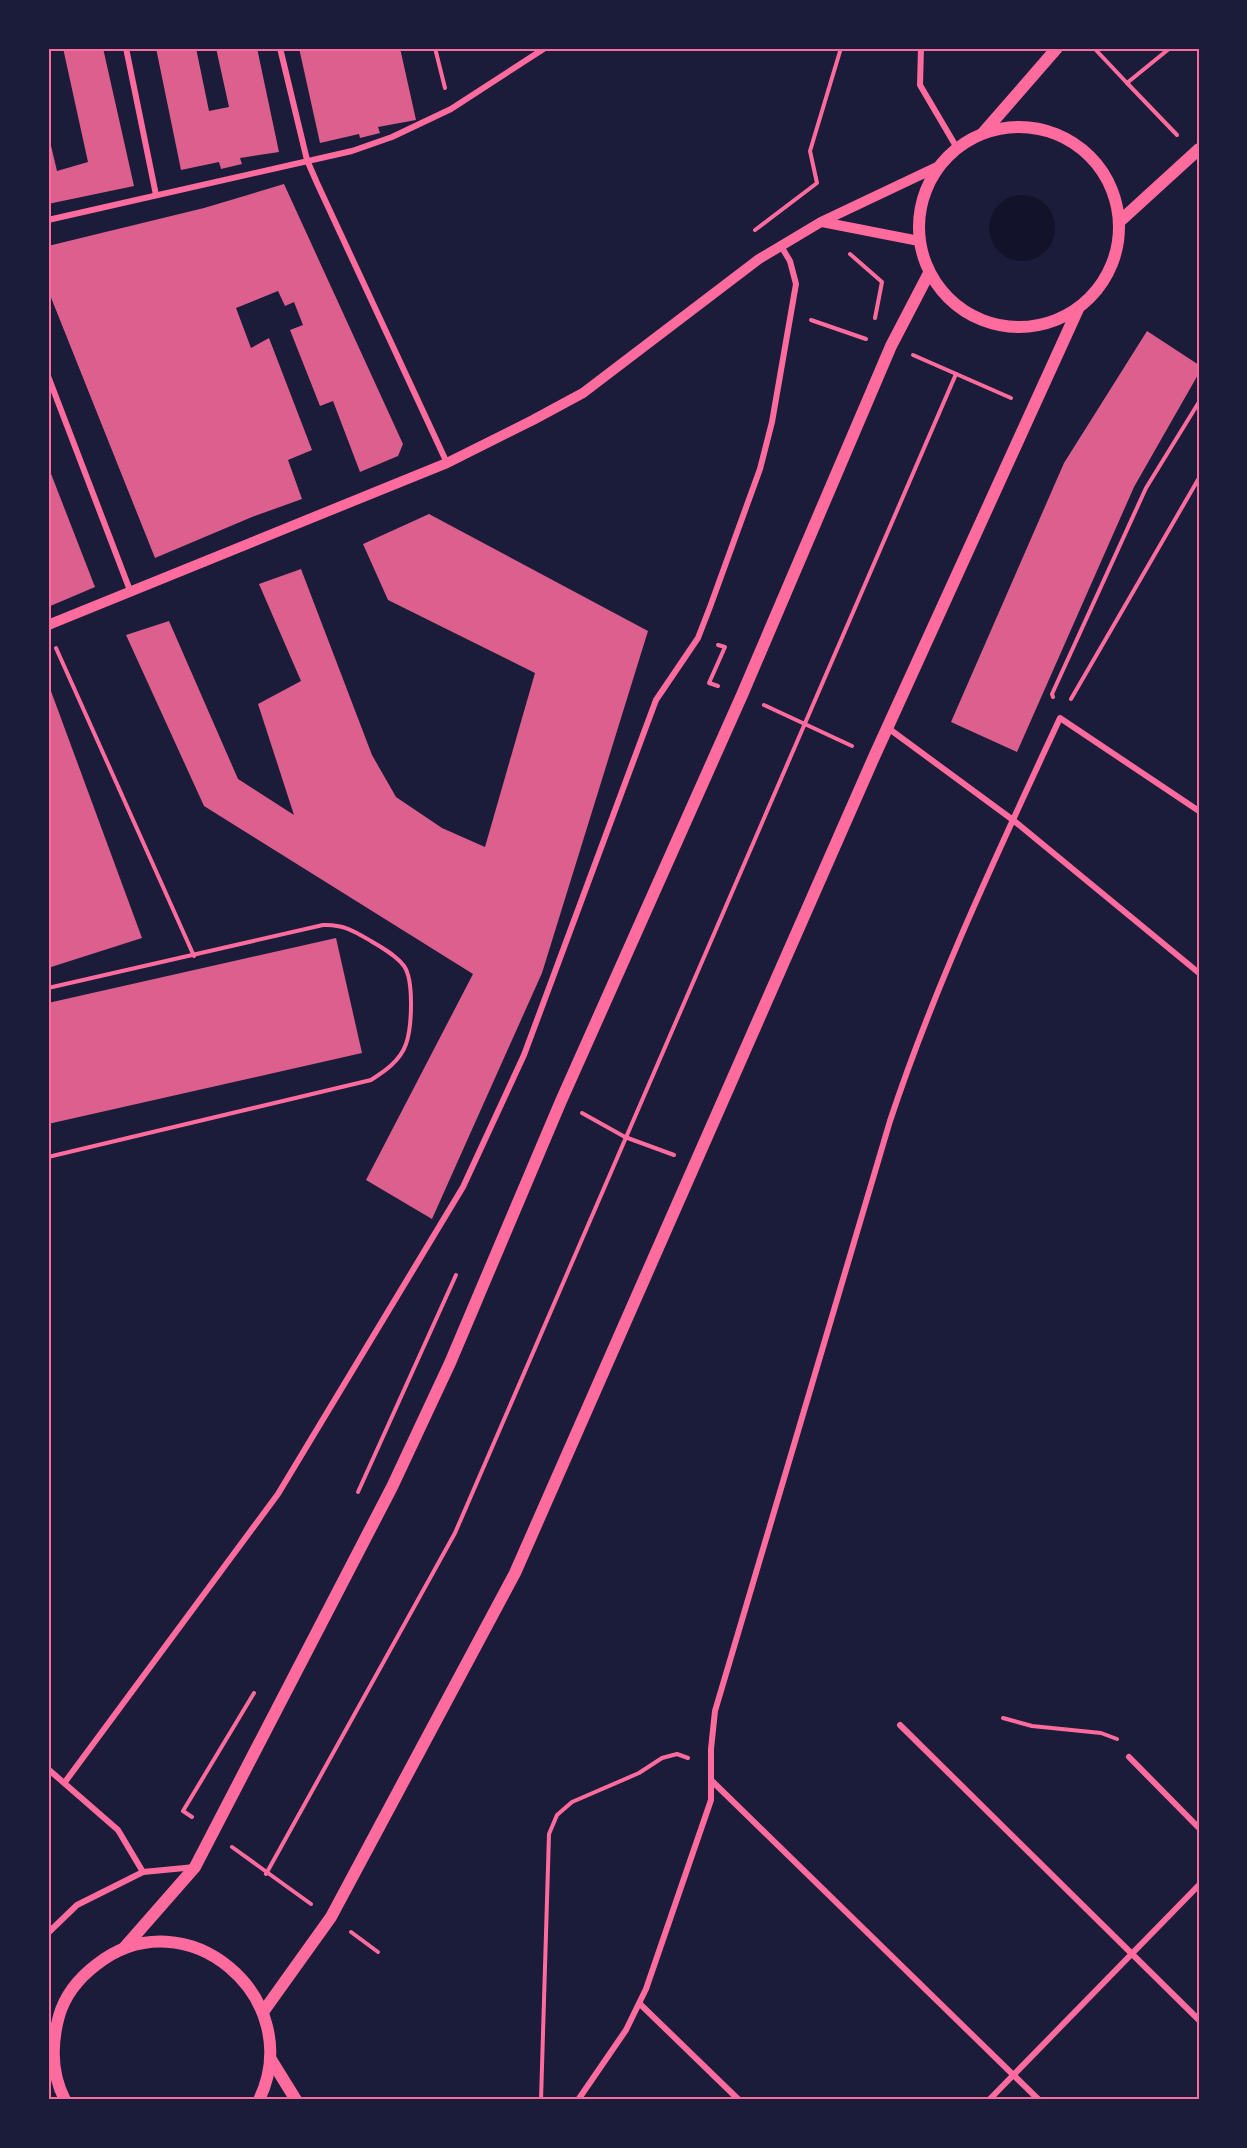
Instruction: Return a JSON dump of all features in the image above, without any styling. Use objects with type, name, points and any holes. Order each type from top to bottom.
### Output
[{"type":"main road","points":[[983,133],[1057,48]]},
{"type":"main road","points":[[1014,126],[1045,130],[1074,143],[1097,164],[1112,191],[1119,222],[1117,247],[1109,270],[1096,292],[1078,309],[1047,324],[1013,328],[979,319],[950,301],[929,273],[920,242],[919,216],[925,190],[937,167],[957,148],[983,133],[1014,126]]},
{"type":"main road","points":[[1119,222],[1197,151]]},
{"type":"main road","points":[[124,1948],[195,1867],[392,1487],[431,1405],[561,1101],[742,695],[891,346],[929,273]]},
{"type":"main road","points":[[263,2012],[331,1917],[515,1573],[874,757],[1078,309]]},
{"type":"main road","points":[[60,2097],[52,2076],[54,2032],[60,2010],[71,1990],[86,1972],[104,1958],[124,1948],[165,1942],[207,1952],[225,1962],[254,1993],[263,2012],[269,2035],[270,2058],[267,2078],[259,2100]]},
{"type":"main road","points":[[270,2058],[296,2100]]},
{"type":"street","points":[[126,48],[156,195]]},
{"type":"street","points":[[280,48],[307,160],[447,463]]},
{"type":"street","points":[[48,220],[362,147],[392,137],[451,109],[545,48]]},
{"type":"street","points":[[921,48],[920,85],[957,148]]},
{"type":"street","points":[[48,625],[447,463],[583,393],[766,255],[821,222],[937,167]]},
{"type":"street","points":[[821,222],[920,242]]},
{"type":"street","points":[[65,1782],[278,1494],[463,1187],[524,1055],[656,700],[698,638],[760,469],[772,423],[796,284],[790,261],[781,246]]},
{"type":"street","points":[[48,376],[131,593]]},
{"type":"street","points":[[578,2100],[626,2030],[640,2004],[709,1806],[713,1782],[716,1711],[890,1121],[936,994],[1060,718],[1199,812]]},
{"type":"street","points":[[888,728],[1013,820],[1199,973]]},
{"type":"street","points":[[900,1725],[1199,2020]]},
{"type":"street","points":[[1129,1757],[1199,1828]]},
{"type":"street","points":[[48,1769],[118,1830],[143,1872]]},
{"type":"street","points":[[713,1782],[1039,2100]]},
{"type":"street","points":[[48,1934],[77,1905],[143,1872],[195,1867]]},
{"type":"street","points":[[989,2100],[1199,1885]]},
{"type":"street","points":[[640,2004],[739,2100]]},
{"type":"path","points":[[435,48],[451,109]]},
{"type":"path","points":[[766,255],[750,234],[818,183],[810,151],[841,48]]},
{"type":"path","points":[[1094,48],[1197,151]]},
{"type":"path","points":[[1127,83],[1170,48]]},
{"type":"path","points":[[266,1874],[455,1533],[956,374]]},
{"type":"path","points":[[1060,718],[1052,694],[1146,488],[1199,402]]},
{"type":"path","points":[[1060,718],[1199,478]]},
{"type":"path","points":[[53,641],[194,956]]},
{"type":"path","points":[[804,723],[874,757]]},
{"type":"path","points":[[48,988],[323,925],[345,926],[389,952],[404,966],[411,982],[406,1044],[392,1066],[371,1080],[48,1157]]},
{"type":"path","points":[[561,1101],[625,1137],[697,1163]]},
{"type":"path","points":[[1003,1718],[1032,1726],[1101,1733],[1120,1742],[1129,1757]]},
{"type":"path","points":[[541,2100],[549,1834],[552,1824],[557,1815],[572,1802],[639,1773],[670,1755],[677,1754],[712,1765]]},
{"type":"path","points":[[213,1832],[266,1874],[331,1917],[378,1952]]},
{"type":"shaded area","points":[[1022,195],[1034,198],[1045,205],[1052,216],[1055,228],[1052,240],[1045,251],[1034,258],[1022,261],[1010,258],[999,251],[992,240],[989,228],[992,216],[999,205],[1010,198]]},
{"type":"building","points":[[63,48],[103,48],[134,186],[48,204],[48,133],[57,171],[88,162]]},
{"type":"building","points":[[156,48],[196,48],[209,111],[229,107],[216,48],[257,48],[279,152],[240,158],[242,164],[221,169],[219,162],[181,170]]},
{"type":"building","points":[[299,48],[400,48],[416,120],[378,127],[380,133],[360,138],[359,134],[320,143]]},
{"type":"building","points":[[284,184],[403,444],[398,456],[360,472],[333,401],[320,406],[290,330],[303,325],[294,302],[285,306],[278,291],[236,308],[251,348],[269,338],[312,450],[288,460],[302,499],[252,517],[155,558],[48,290],[48,246],[204,208]]},
{"type":"building","points":[[1147,331],[1199,365],[1199,373],[1134,487],[1017,752],[951,722],[1064,463]]},
{"type":"building","points":[[48,466],[95,587],[48,607]]},
{"type":"building","points":[[429,514],[648,631],[542,973],[432,1219],[366,1180],[473,974],[204,806],[126,635],[169,621],[238,779],[294,815],[258,704],[301,681],[259,584],[301,569],[372,755],[396,797],[442,828],[485,847],[535,673],[388,600],[363,544]]},
{"type":"building","points":[[48,683],[142,938],[48,968]]},
{"type":"building","points":[[336,938],[362,1053],[48,1124],[48,1003]]}]
